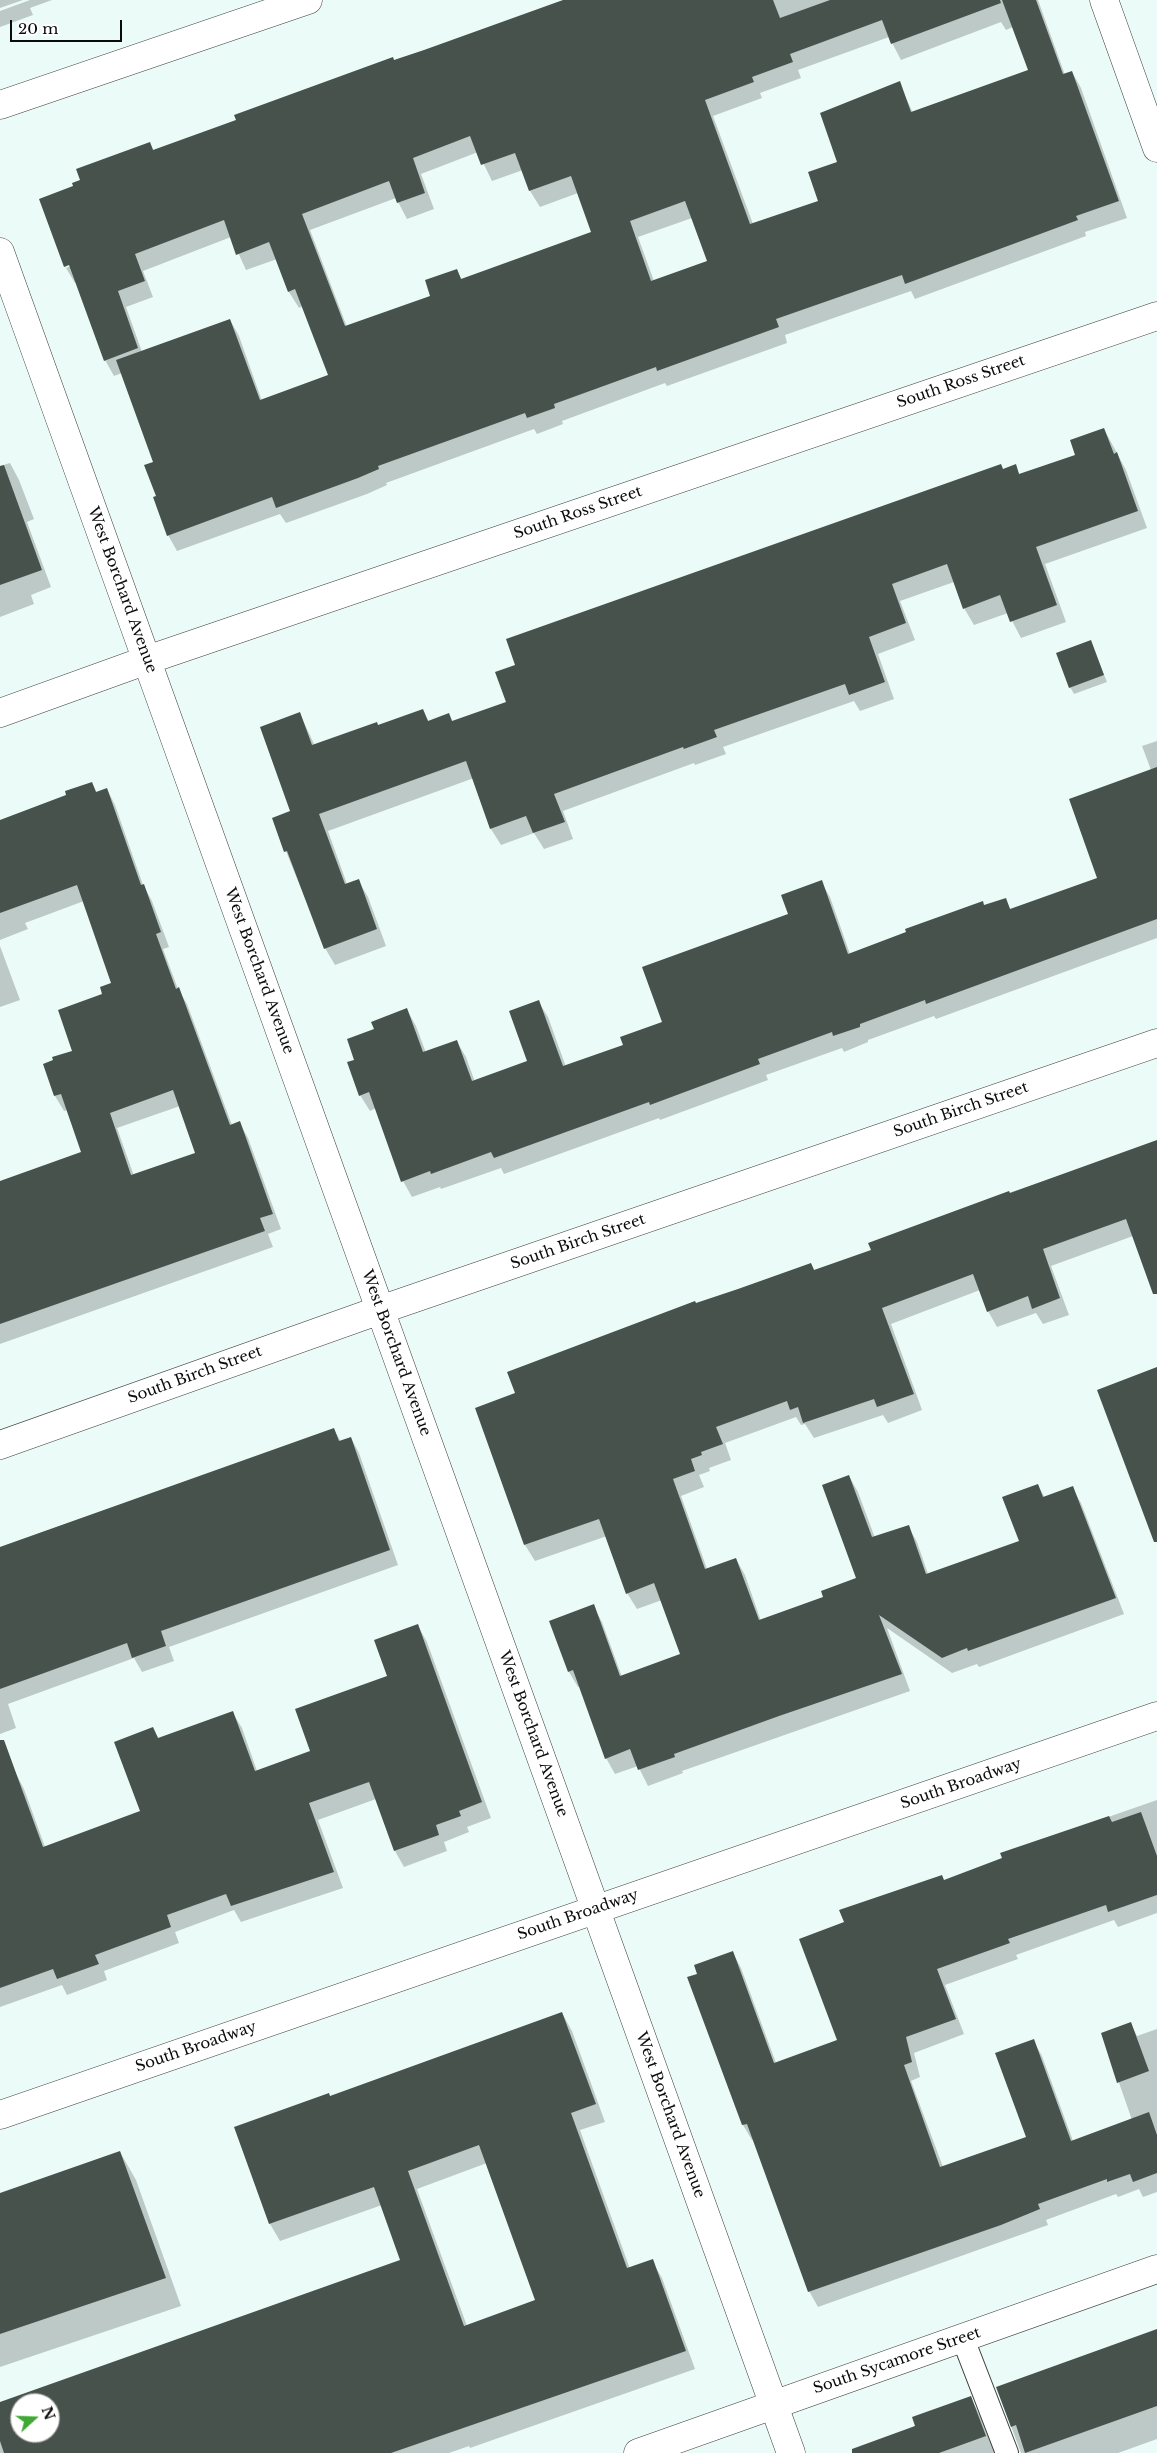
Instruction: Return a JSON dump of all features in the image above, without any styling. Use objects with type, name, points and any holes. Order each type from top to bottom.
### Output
[{"type":"street","points":[[0,106],[308,0]]},
{"type":"street","points":[[1104,0],[1157,148]]},
{"type":"street","name":"West Borchard Avenue","points":[[0,252],[791,2453]]},
{"type":"street","name":"South Ross Street","points":[[0,713],[147,660],[1157,316]]},
{"type":"street","name":"South Birch Street","points":[[0,1445],[380,1310],[1157,1043]]},
{"type":"street","name":"South Broadway","points":[[0,2115],[1157,1716]]},
{"type":"street","name":"South Sycamore Street","points":[[638,2453],[774,2403],[963,2339],[1157,2269]]},
{"type":"lane","points":[[963,2339],[1007,2453]]},
{"type":"building","points":[[563,0],[773,0],[780,18],[830,0],[1000,0],[1001,3],[891,44],[882,20],[790,54],[793,62],[752,77],[754,82],[705,100],[750,224],[818,201],[808,172],[837,162],[820,113],[900,81],[911,112],[1028,70],[1002,0],[1036,0],[1063,74],[1072,71],[1119,201],[1076,216],[1078,220],[905,284],[902,275],[776,319],[779,327],[657,371],[656,367],[554,404],[555,408],[527,418],[525,413],[378,466],[379,469],[358,478],[276,508],[272,497],[167,536],[153,497],[156,496],[144,465],[153,462],[116,360],[230,319],[260,400],[328,375],[295,289],[288,292],[269,242],[236,255],[224,220],[135,254],[145,281],[118,291],[138,348],[104,361],[69,265],[64,267],[39,199],[73,186],[72,183],[80,180],[76,169],[150,142],[153,150],[236,120],[234,115],[393,57],[394,60]],"holes":[[[470,136],[481,165],[515,153],[529,191],[571,176],[591,232],[461,279],[457,269],[425,280],[430,296],[345,326],[302,214],[389,181],[397,203],[425,193],[413,158]],[[685,201],[707,261],[651,281],[630,221]]]},
{"type":"building","points":[[1104,428],[1114,454],[1117,452],[1138,511],[1036,547],[1057,605],[1010,622],[1000,595],[963,609],[947,564],[892,584],[906,623],[869,637],[885,682],[849,695],[845,684],[714,730],[717,737],[684,749],[683,747],[554,794],[565,822],[533,833],[526,816],[490,829],[466,761],[319,814],[345,884],[359,879],[377,929],[324,949],[287,851],[284,852],[272,818],[290,811],[260,727],[300,712],[312,745],[377,722],[378,725],[423,709],[428,721],[449,713],[452,721],[506,702],[495,672],[515,665],[506,639],[1001,464],[1003,469],[1016,464],[1019,474],[1075,455],[1070,440]]},
{"type":"building","points":[[4,465],[42,570],[0,585],[0,466]]},
{"type":"building","points":[[1091,640],[1104,675],[1069,688],[1056,653]]},
{"type":"building","points":[[1157,767],[1157,919],[926,1004],[925,1000],[860,1024],[860,1027],[833,1036],[832,1032],[758,1059],[760,1064],[650,1105],[649,1102],[494,1158],[491,1152],[431,1174],[430,1171],[401,1182],[369,1092],[359,1096],[347,1062],[354,1060],[347,1039],[374,1029],[371,1022],[407,1008],[423,1052],[457,1040],[472,1081],[527,1061],[509,1011],[539,1000],[563,1066],[623,1045],[620,1037],[662,1022],[642,967],[788,914],[781,895],[822,880],[848,954],[906,932],[905,929],[983,901],[984,905],[1006,898],[1010,909],[1097,878],[1069,799]]},
{"type":"building","points":[[92,782],[96,792],[107,788],[141,885],[144,884],[161,932],[156,934],[176,989],[179,987],[230,1125],[240,1121],[273,1214],[260,1218],[265,1231],[0,1324],[0,1181],[81,1152],[61,1094],[54,1096],[43,1064],[53,1060],[52,1057],[72,1051],[58,1010],[102,994],[100,987],[111,983],[77,885],[0,913],[0,820],[66,795],[65,791]],"holes":[[[173,1090],[195,1153],[131,1175],[110,1113]]]},
{"type":"building","points":[[1157,1140],[1157,1294],[1153,1294],[1126,1219],[1043,1249],[1060,1298],[1032,1309],[1028,1296],[987,1312],[973,1274],[882,1308],[914,1394],[877,1407],[874,1399],[803,1423],[798,1407],[790,1410],[787,1401],[716,1427],[723,1444],[701,1452],[702,1455],[691,1459],[695,1471],[673,1479],[705,1569],[736,1558],[759,1620],[823,1597],[821,1591],[856,1578],[822,1485],[849,1475],[872,1537],[909,1525],[926,1574],[1019,1541],[1002,1497],[1038,1484],[1043,1497],[1073,1486],[1116,1598],[968,1651],[967,1648],[942,1658],[879,1615],[902,1674],[674,1754],[675,1757],[638,1770],[630,1749],[605,1759],[573,1670],[568,1672],[549,1621],[594,1604],[620,1676],[680,1654],[654,1583],[626,1594],[599,1519],[524,1545],[475,1408],[515,1393],[507,1372],[695,1301],[696,1303],[811,1263],[814,1270],[871,1250],[868,1243],[1009,1191],[1010,1193]]},
{"type":"building","points":[[1157,1367],[1157,1542],[1154,1542],[1097,1390]]},
{"type":"building","points":[[334,1428],[339,1441],[351,1437],[390,1550],[161,1631],[166,1646],[132,1658],[127,1643],[0,1689],[0,1547]]},
{"type":"building","points":[[418,1624],[482,1802],[459,1811],[461,1816],[436,1825],[439,1835],[394,1851],[369,1782],[309,1803],[334,1872],[231,1906],[226,1894],[167,1915],[171,1927],[95,1955],[99,1964],[57,1979],[53,1969],[0,1988],[0,1740],[4,1740],[43,1847],[140,1811],[114,1742],[153,1727],[158,1738],[233,1711],[255,1771],[310,1751],[295,1709],[387,1676],[374,1640]]},
{"type":"building","points":[[1141,1812],[1157,1856],[1157,1895],[1108,1912],[1106,1905],[1008,1939],[1010,1943],[937,1969],[956,2019],[906,2037],[912,2062],[904,2065],[940,2167],[1026,2137],[995,2053],[1034,2039],[1071,2141],[1149,2112],[1157,2135],[1157,2173],[1133,2182],[1130,2174],[1107,2182],[1107,2179],[1038,2204],[1040,2209],[1001,2225],[808,2292],[747,2124],[742,2125],[687,1977],[697,1974],[694,1965],[733,1951],[774,2063],[837,2040],[799,1939],[844,1922],[839,1910],[942,1875],[944,1880],[1002,1858],[1000,1853],[1109,1816],[1112,1822]]},
{"type":"building","points":[[562,2012],[596,2104],[571,2113],[627,2268],[653,2259],[686,2351],[391,2453],[4,2453],[0,2441],[0,2402],[10,2398],[10,2443],[60,2443],[60,2393],[25,2393],[400,2260],[374,2187],[269,2224],[234,2127],[329,2093],[330,2096]],"holes":[[[479,2145],[535,2300],[464,2326],[408,2171]]]},
{"type":"building","points":[[1131,2022],[1149,2071],[1117,2083],[1101,2033]]},
{"type":"building","points":[[120,2151],[166,2278],[0,2334],[0,2193]]},
{"type":"building","points":[[1157,2329],[1157,2406],[1025,2453],[1016,2425],[1011,2427],[996,2387]]},
{"type":"building","points":[[971,2396],[986,2436],[939,2453],[852,2453],[852,2449],[915,2426],[912,2417]]}]
